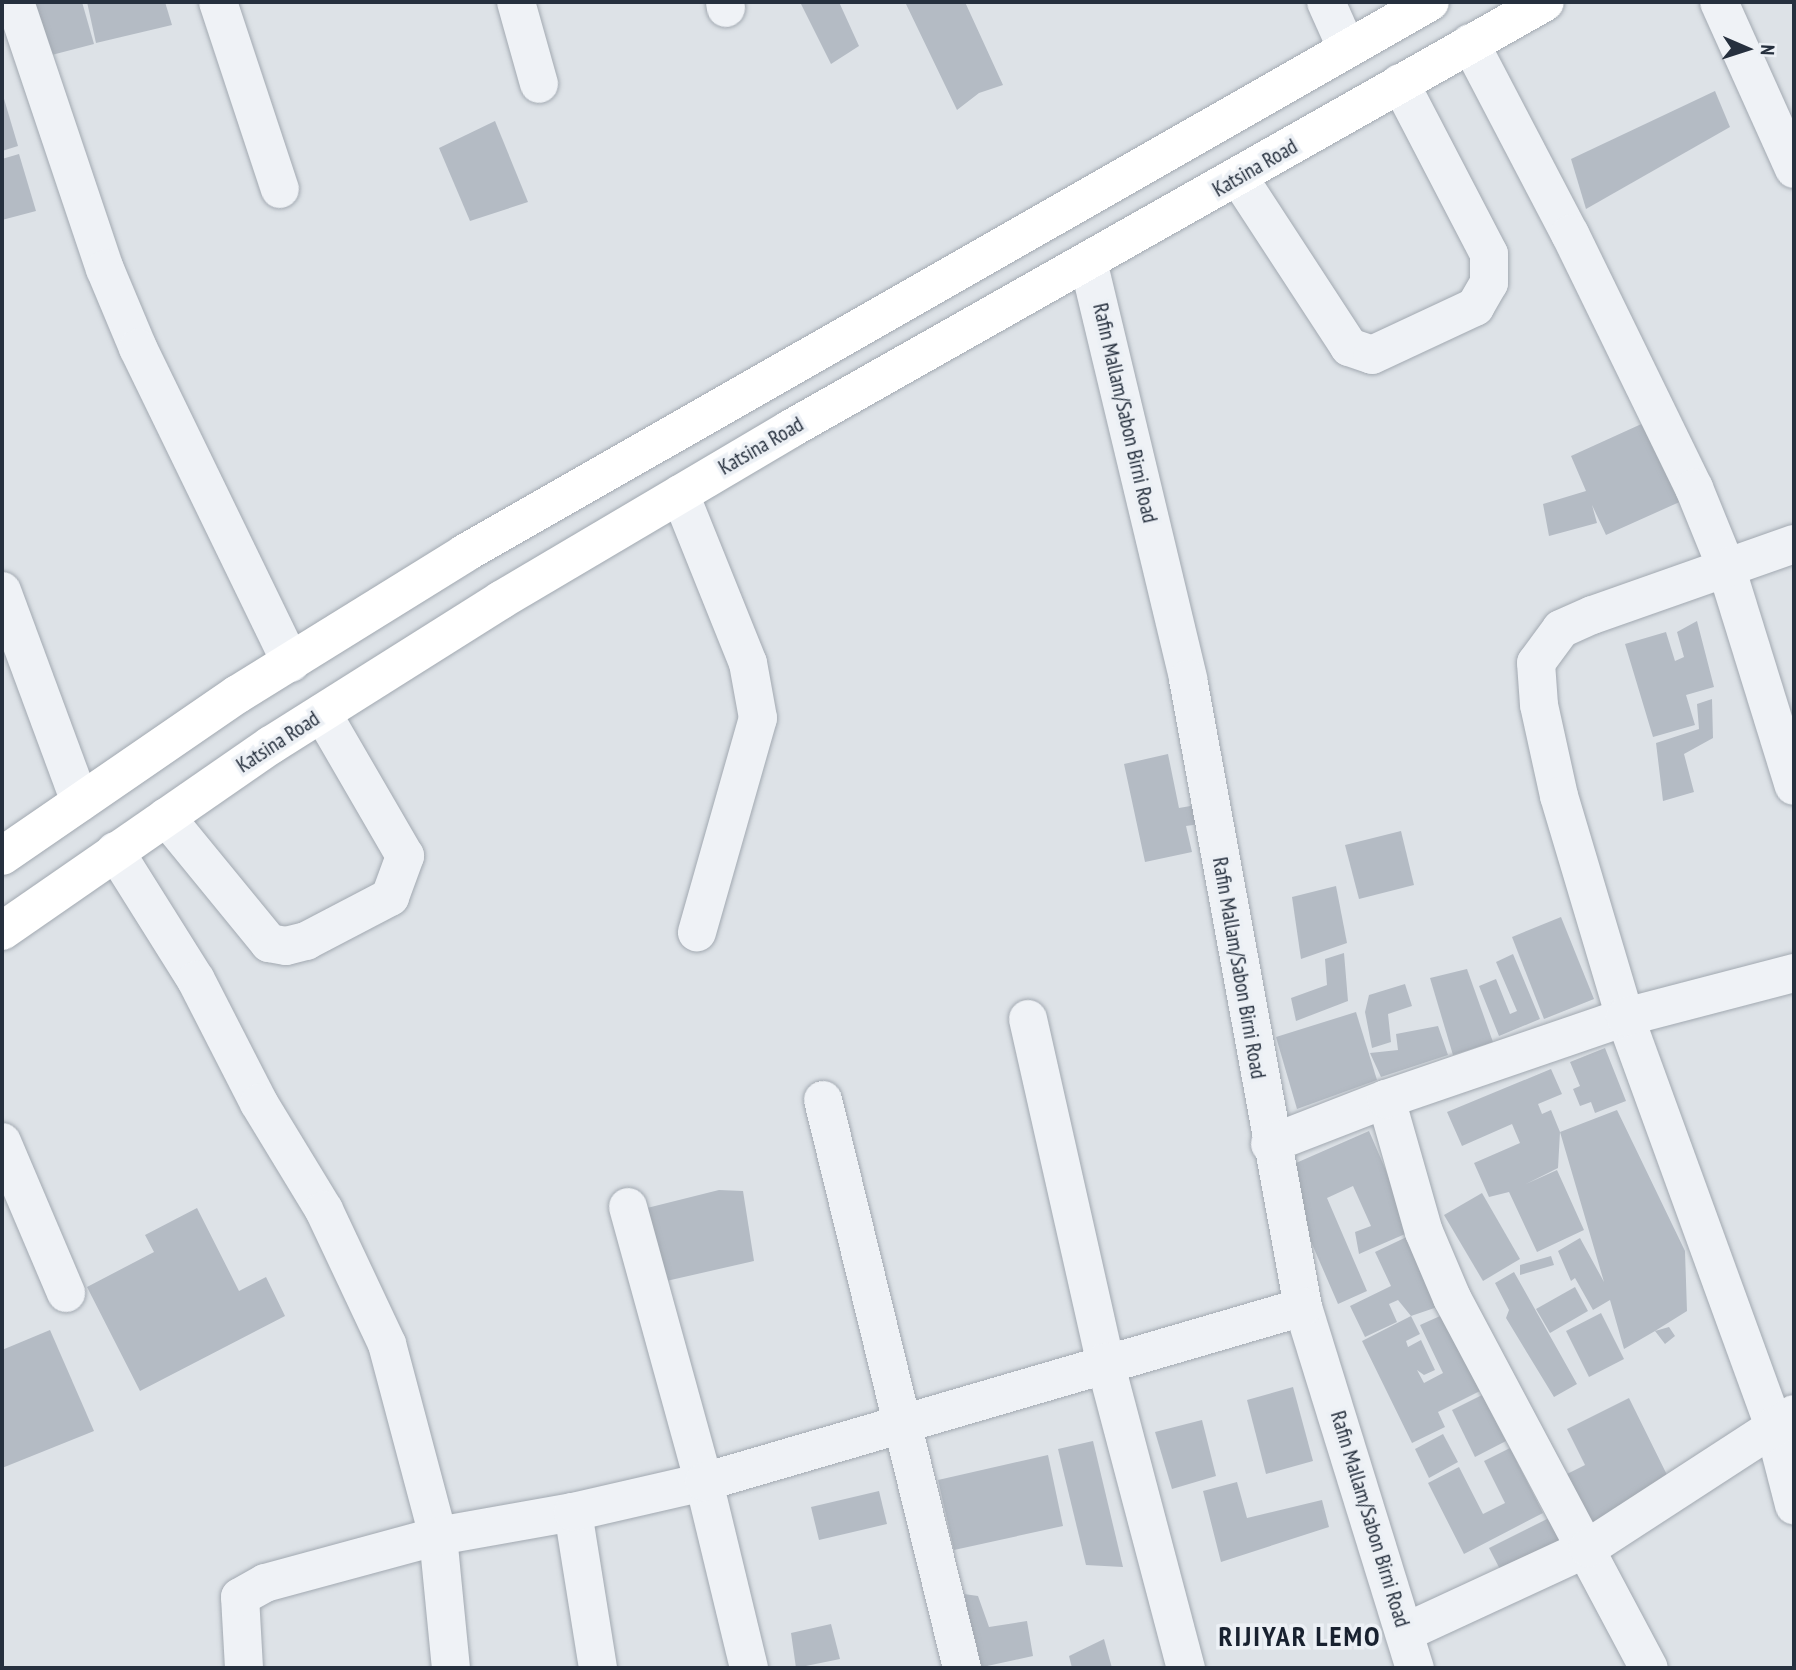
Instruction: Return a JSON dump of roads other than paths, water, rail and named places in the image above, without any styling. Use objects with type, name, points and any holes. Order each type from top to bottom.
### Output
[{"type":"highway","points":[[2,856],[291,663],[641,451],[1430,2]]},
{"type":"highway","name":"Katsina Road","points":[[2,930],[322,713],[680,494],[1545,2]]},
{"type":"street","points":[[15,2],[129,325],[291,663]]},
{"type":"street","points":[[218,2],[279,189]]},
{"type":"street","points":[[516,2],[539,83]]},
{"type":"street","points":[[1326,2],[1347,49]]},
{"type":"street","points":[[1719,2],[1794,169]]},
{"type":"street","points":[[1470,43],[1576,246],[1694,488],[1726,567],[1794,786]]},
{"type":"street","points":[[1239,178],[1349,347],[1372,355],[1475,307],[1489,283],[1489,254],[1400,83]]},
{"type":"street","name":"Rafin Mallam/Sabon Birni Road","points":[[1088,261],[1188,679],[1270,1144],[1303,1307],[1415,1668]]},
{"type":"street","points":[[680,494],[748,663],[758,718],[697,932]]},
{"type":"street","points":[[1794,544],[1561,629],[1536,663],[1539,705],[1559,796],[1625,1017],[1784,1420],[1794,1505]]},
{"type":"street","points":[[2,591],[80,802]]},
{"type":"street","points":[[166,817],[269,943],[286,946],[306,941],[390,897],[405,856],[322,713]]},
{"type":"street","points":[[115,852],[196,980],[259,1103],[324,1210],[387,1344],[438,1536],[451,1668]]},
{"type":"street","points":[[1270,1144],[1386,1099],[1625,1017],[1794,973]]},
{"type":"street","points":[[1028,1019],[1105,1362],[1186,1668]]},
{"type":"street","points":[[1386,1099],[1424,1232],[1452,1298],[1588,1548],[1649,1668]]},
{"type":"street","points":[[823,1100],[962,1668]]},
{"type":"street","points":[[2,1142],[66,1293]]},
{"type":"street","points":[[628,1207],[704,1482],[749,1668]]},
{"type":"street","points":[[244,1668],[238,1612],[240,1597],[247,1591],[438,1536],[573,1512],[704,1482],[1105,1362],[1303,1307]]},
{"type":"street","points":[[1406,1632],[1588,1548],[1784,1420]]},
{"type":"street","points":[[573,1512],[598,1668]]},
{"type":"district","name":"RIJIYAR LEMO","points":[[1300,1636]]}]
